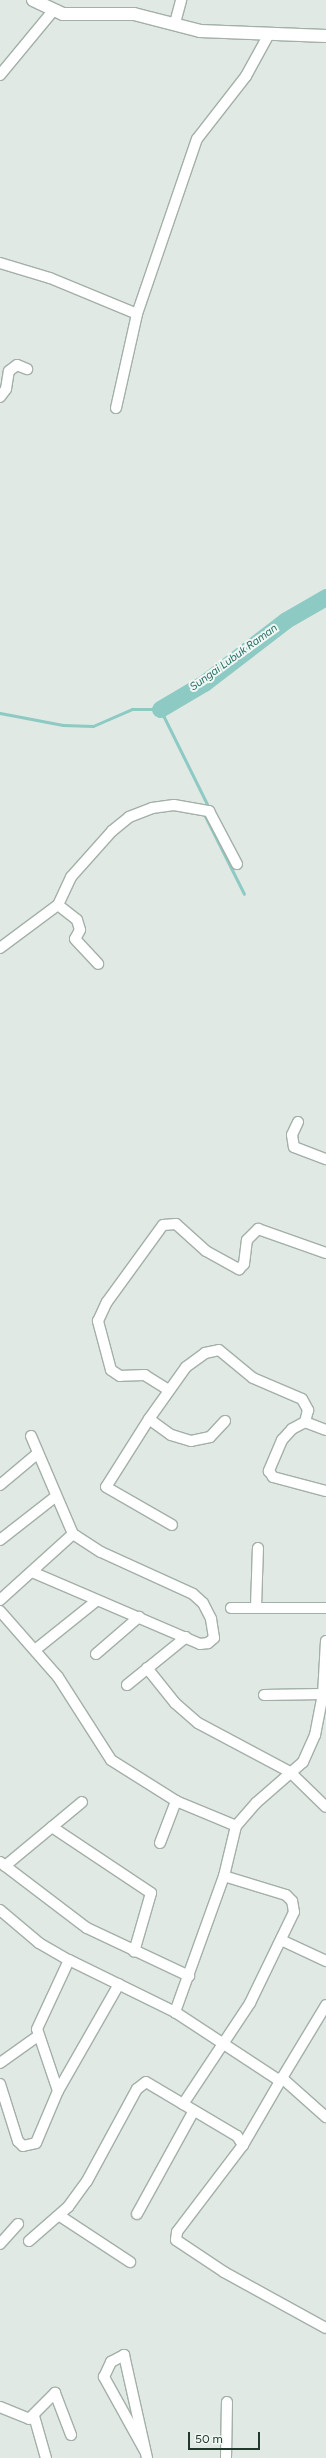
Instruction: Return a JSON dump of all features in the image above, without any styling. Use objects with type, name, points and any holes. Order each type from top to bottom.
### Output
[{"type":"street","points":[[33,0],[53,12],[134,14],[174,23],[200,31],[268,36],[326,36]]},
{"type":"street","points":[[174,23],[181,0]]},
{"type":"street","points":[[0,75],[53,12]]},
{"type":"street","points":[[116,408],[137,314],[197,139],[246,76],[268,36]]},
{"type":"street","points":[[0,263],[50,278],[137,314]]},
{"type":"street","points":[[0,397],[6,389],[9,371],[17,365],[27,369]]},
{"type":"street","points":[[0,948],[58,905],[71,877],[112,831],[129,817],[152,808],[174,805],[209,811],[238,864]]},
{"type":"street","points":[[58,905],[77,920],[80,930],[75,939],[98,964]]},
{"type":"street","points":[[298,1122],[292,1135],[294,1147],[326,1159]]},
{"type":"street","points":[[167,1389],[145,1375],[120,1376],[111,1370],[98,1321],[107,1302],[163,1225],[176,1224],[206,1251],[239,1269],[244,1264],[247,1240],[258,1229],[326,1253]]},
{"type":"street","points":[[172,1525],[106,1487],[167,1389],[195,1359],[219,1350],[253,1378],[302,1399],[308,1410],[305,1422]]},
{"type":"street","points":[[149,1419],[171,1435],[191,1441],[210,1437],[225,1422]]},
{"type":"street","points":[[326,1430],[305,1422],[292,1428],[282,1440],[269,1471],[272,1477],[326,1491]]},
{"type":"street","points":[[31,1436],[55,1497],[73,1534],[101,1552],[193,1594],[203,1603],[214,1638],[208,1643],[200,1644],[139,1617],[96,1602],[32,1572]]},
{"type":"street","points":[[0,1485],[37,1454]]},
{"type":"street","points":[[0,1540],[55,1497]]},
{"type":"street","points":[[0,1600],[73,1534]]},
{"type":"street","points":[[256,1607],[258,1548]]},
{"type":"street","points":[[35,1650],[96,1602]]},
{"type":"street","points":[[231,1608],[326,1608]]},
{"type":"street","points":[[0,1611],[58,1678],[111,1760],[176,1801],[236,1826]]},
{"type":"street","points":[[96,1654],[139,1617]]},
{"type":"street","points":[[128,1684],[186,1637]]},
{"type":"street","points":[[176,2012],[224,1876],[236,1826],[256,1802],[303,1762],[315,1735],[323,1694],[326,1641]]},
{"type":"street","points":[[146,1668],[175,1703],[198,1723],[290,1772],[326,1807]]},
{"type":"street","points":[[264,1695],[323,1694]]},
{"type":"street","points":[[160,1843],[176,1801]]},
{"type":"street","points":[[82,1802],[3,1864],[87,1928],[134,1952],[189,1976]]},
{"type":"street","points":[[52,1827],[151,1893],[134,1952]]},
{"type":"street","points":[[183,2104],[222,2043],[250,2003],[294,1912],[292,1901],[286,1895],[224,1876]]},
{"type":"street","points":[[0,1910],[39,1943],[69,1960],[176,2012],[278,2080],[282,2078]]},
{"type":"street","points":[[281,1940],[326,1961]]},
{"type":"street","points":[[58,2091],[38,2036],[37,2029],[69,1960]]},
{"type":"street","points":[[0,2084],[18,2141],[23,2146],[36,2143],[58,2091],[119,1984]]},
{"type":"street","points":[[326,2005],[243,2145],[177,2232],[176,2240],[224,2272],[326,2328]]},
{"type":"street","points":[[0,2063],[38,2036]]},
{"type":"street","points":[[282,2078],[326,2117]]},
{"type":"street","points":[[29,2241],[60,2216],[88,2181],[143,2083],[183,2104],[193,2112],[237,2136],[243,2145]]},
{"type":"street","points":[[137,2214],[193,2112]]},
{"type":"street","points":[[60,2216],[130,2262]]},
{"type":"street","points":[[0,2244],[18,2224]]},
{"type":"street","points":[[124,2355],[146,2454],[104,2377],[111,2362],[124,2355]]},
{"type":"street","points":[[0,2407],[30,2419],[55,2393],[71,2435]]},
{"type":"street","points":[[226,2458],[227,2402]]},
{"type":"street","points":[[34,2416],[46,2458]]},
{"type":"waterway","name":"Sungai Lubuk Raman","points":[[160,709],[204,683],[286,620],[326,597]]},
{"type":"waterway","name":"Sungai Lubuk Raman","points":[[0,713],[63,725],[93,726],[132,709],[160,709],[207,804]]},
{"type":"waterway","points":[[205,816],[244,894]]}]
